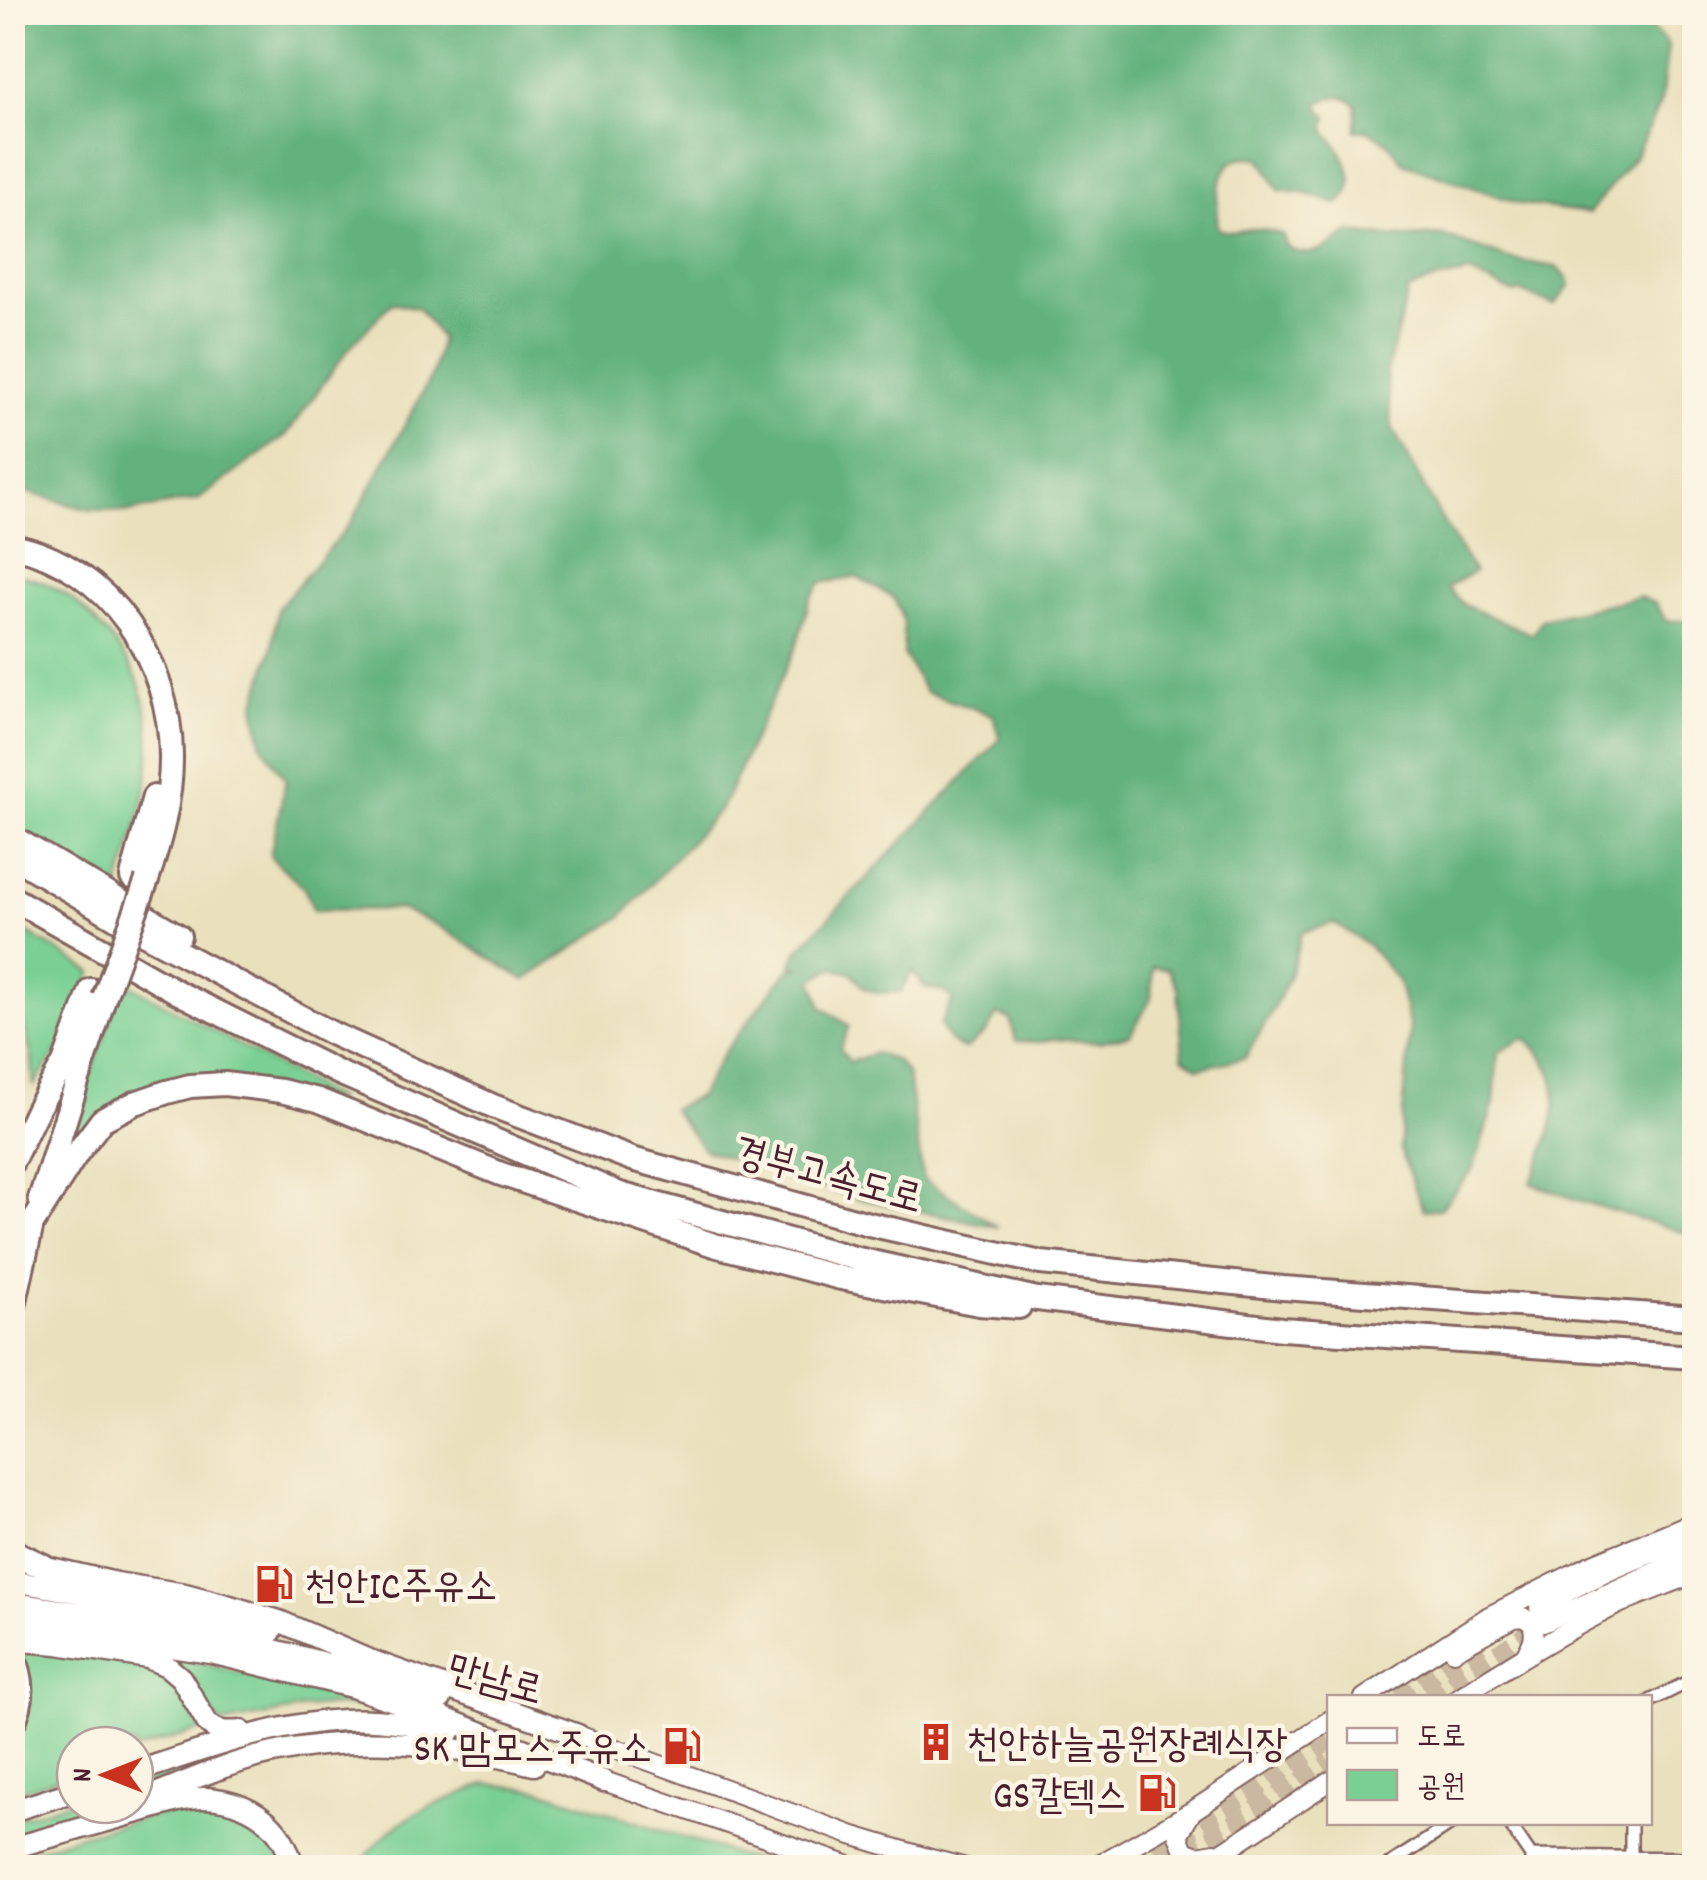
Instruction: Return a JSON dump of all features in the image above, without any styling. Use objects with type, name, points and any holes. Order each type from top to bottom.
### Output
[{"type":"highway","points":[[12,546],[61,562],[96,586],[129,624],[156,672],[165,702],[171,766],[167,808],[98,994],[12,1282]]},
{"type":"highway","points":[[12,562],[44,570],[93,603],[118,632],[149,694],[156,728],[156,784],[140,878]]},
{"type":"highway","points":[[12,838],[180,936],[333,1034]]},
{"type":"highway","name":"경부고속도로","points":[[12,856],[126,924],[333,1034],[492,1106],[632,1158],[869,1224],[1041,1263],[1283,1288],[1694,1318]]},
{"type":"highway","name":"경부고속도로","points":[[12,898],[180,993],[339,1073],[620,1194],[858,1260],[1037,1299],[1282,1329],[1694,1357]]},
{"type":"highway","points":[[12,1162],[98,994]]},
{"type":"highway","points":[[12,1315],[32,1224],[102,1120],[136,1103],[190,1086],[225,1084],[318,1100],[501,1174],[630,1218],[841,1278],[978,1304],[1282,1329]]},
{"type":"highway","points":[[12,1551],[44,1566]]},
{"type":"highway","points":[[12,1561],[185,1594],[279,1621],[364,1658],[578,1735]]},
{"type":"highway","points":[[12,1581],[245,1625],[364,1658]]},
{"type":"highway","name":"만남로","points":[[12,1603],[94,1615],[331,1664],[468,1708],[578,1735]]},
{"type":"highway","points":[[12,1725],[23,1690],[15,1639],[148,1658],[167,1666],[181,1678],[208,1724],[219,1732],[346,1720],[390,1722],[463,1736],[604,1781]]},
{"type":"highway","name":"만남로","points":[[15,1639],[211,1653],[352,1688],[444,1718],[604,1781]]},
{"type":"highway","points":[[155,1766],[264,1732],[308,1724]]},
{"type":"highway","points":[[155,1795],[274,1752],[353,1741],[462,1750],[604,1781]]},
{"type":"highway","points":[[12,1848],[203,1797],[239,1804],[264,1817],[276,1828],[293,1868]]},
{"type":"highway","points":[[12,1811],[55,1798]]},
{"type":"highway","points":[[12,1848],[74,1825]]},
{"type":"main road","points":[[1370,1695],[1504,1608],[1590,1565],[1694,1522]]},
{"type":"main road","points":[[1694,1538],[1601,1576],[1541,1616],[1694,1556]]},
{"type":"main road","points":[[1463,1695],[1626,1601],[1694,1574]]},
{"type":"main road","points":[[1371,1695],[1518,1616],[1534,1627],[1534,1641],[1525,1656]]},
{"type":"main road","points":[[1110,1868],[1327,1722]]},
{"type":"main road","name":"만남로","points":[[578,1735],[851,1835],[939,1864],[966,1868]]},
{"type":"main road","name":"만남로","points":[[604,1781],[855,1868]]},
{"type":"main road","points":[[1196,1868],[1327,1784]]},
{"type":"main road","points":[[1194,1810],[1179,1831],[1184,1851],[1203,1856],[1226,1850]]},
{"type":"main road","points":[[1094,1868],[1170,1826]]},
{"type":"street","points":[[1652,1699],[1694,1679]]},
{"type":"street","points":[[1384,1868],[1398,1864],[1450,1825]]},
{"type":"street","points":[[1510,1825],[1531,1862],[1694,1858]]},
{"type":"street","points":[[1630,1862],[1631,1825]]},
{"type":"street","points":[[1226,1850],[1238,1868]]},
{"type":"green space","points":[[12,13],[1638,13],[1668,45],[1661,101],[1636,155],[1589,213],[1520,204],[1403,163],[1388,143],[1367,130],[1356,131],[1356,104],[1339,96],[1320,103],[1319,107],[1328,117],[1324,128],[1344,157],[1350,174],[1349,190],[1343,199],[1338,204],[1279,190],[1260,158],[1244,157],[1227,167],[1223,176],[1217,220],[1218,229],[1224,231],[1258,229],[1282,234],[1287,247],[1304,253],[1328,247],[1350,232],[1408,237],[1442,235],[1509,259],[1556,267],[1568,278],[1570,286],[1554,305],[1521,292],[1515,294],[1470,273],[1430,281],[1408,291],[1386,375],[1392,427],[1474,572],[1447,588],[1464,605],[1533,635],[1542,619],[1639,597],[1656,604],[1667,622],[1694,619],[1694,1232],[1682,1232],[1531,1183],[1552,1126],[1555,1088],[1550,1070],[1524,1038],[1498,1053],[1494,1103],[1473,1170],[1440,1209],[1423,1210],[1400,1149],[1410,1028],[1398,981],[1368,945],[1334,923],[1301,933],[1286,982],[1245,1058],[1199,1068],[1183,1057],[1178,989],[1168,969],[1153,967],[1151,998],[1130,1035],[1099,1042],[1016,1041],[1010,1019],[997,1014],[988,1030],[966,1049],[950,1040],[940,1025],[953,999],[945,992],[925,987],[912,971],[901,992],[877,993],[864,988],[852,973],[831,968],[813,980],[822,1007],[849,1026],[840,1049],[850,1062],[875,1053],[897,1061],[908,1075],[923,1179],[998,1227],[856,1198],[704,1150],[672,1109],[699,1096],[725,1051],[789,969],[801,967],[791,965],[798,950],[1000,739],[993,715],[925,692],[904,655],[903,619],[894,598],[856,577],[821,583],[810,599],[796,647],[722,807],[621,917],[525,980],[437,925],[400,909],[314,910],[304,888],[270,856],[286,780],[262,745],[255,706],[272,648],[278,608],[351,523],[432,375],[441,338],[418,308],[392,302],[349,348],[286,435],[199,499],[128,512],[86,509],[22,491],[12,475],[12,344],[17,308],[12,299]]},
{"type":"green space","points":[[12,574],[48,585],[79,605],[122,653],[140,687],[147,712],[149,764],[140,816],[117,891],[13,827]]},
{"type":"green space","points":[[12,923],[92,972],[75,1026],[34,1085],[32,1058],[13,996]]},
{"type":"green space","points":[[123,981],[339,1100],[175,1079],[137,1092],[92,1124],[75,1131],[73,1126]]},
{"type":"green space","points":[[41,1648],[145,1664],[168,1675],[202,1730],[155,1744],[155,1725],[55,1725],[55,1779],[13,1794],[13,1738],[20,1730],[23,1654]]},
{"type":"green space","points":[[157,1653],[365,1702],[370,1707],[304,1708],[222,1724]]},
{"type":"green space","points":[[310,1733],[155,1783],[155,1773],[265,1740]]},
{"type":"green space","points":[[486,1784],[541,1790],[772,1867],[358,1867],[381,1839],[401,1823]]},
{"type":"green space","points":[[206,1803],[253,1820],[268,1836],[286,1867],[13,1868],[12,1858],[119,1825],[155,1825],[155,1816]]},
{"type":"green space","points":[[55,1806],[55,1820],[13,1836],[12,1820]]},
{"type":"tunnel","points":[[1434,1695],[1542,1624]]},
{"type":"tunnel","points":[[1403,1695],[1483,1643]]},
{"type":"tunnel","points":[[1134,1868],[1327,1743]]},
{"type":"tunnel","points":[[1164,1868],[1327,1764]]},
{"type":"place","name":"천안IC주유소","points":[[274,1584]]},
{"type":"place","name":"천안하늘공원장례식장","points":[[936,1742]]},
{"type":"place","name":"SK 맘모스주유소","points":[[682,1746]]},
{"type":"place","name":"GS칼텍스","points":[[1157,1793]]}]
